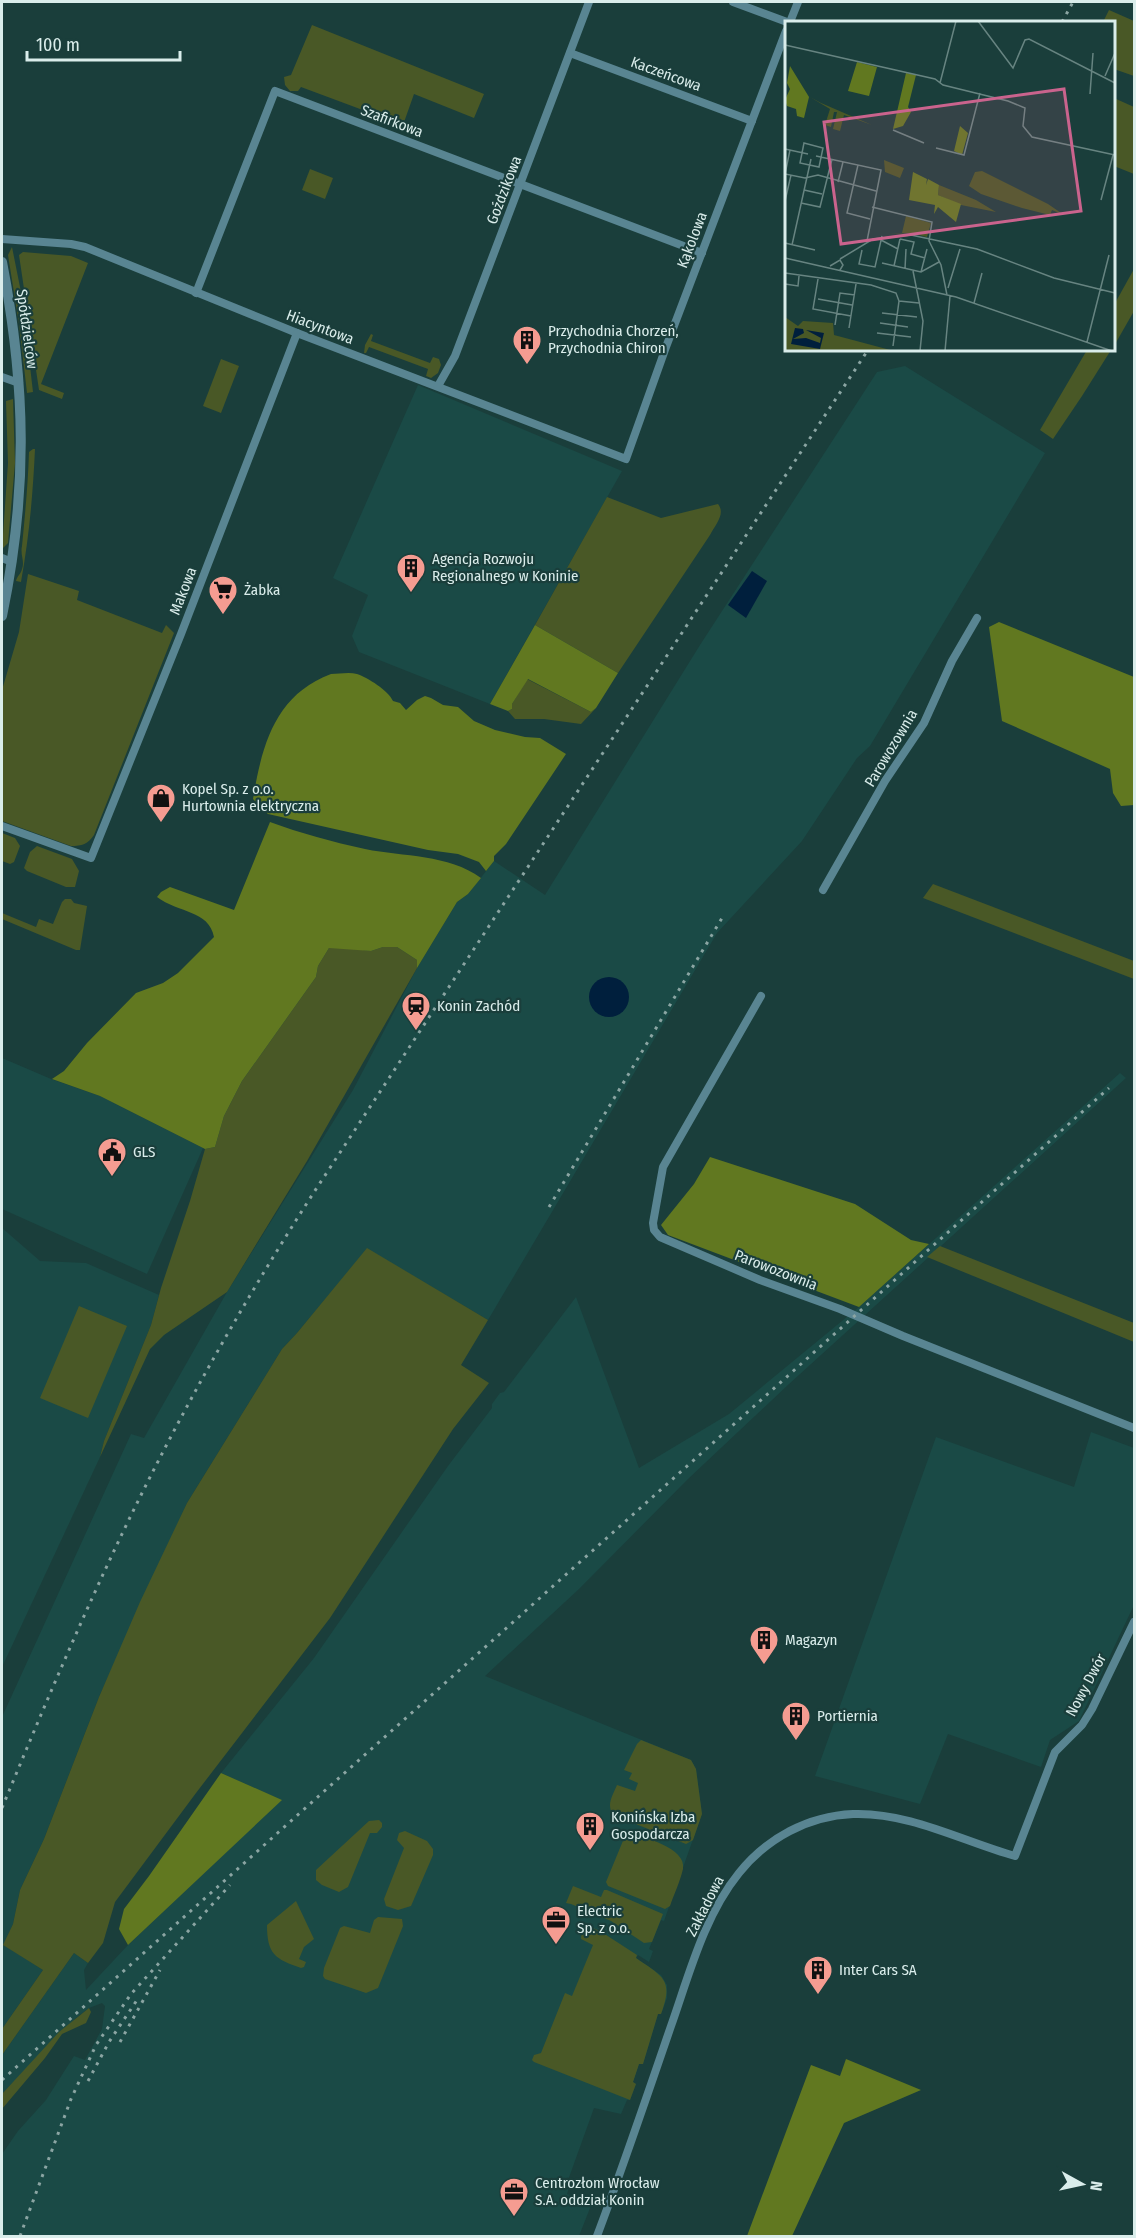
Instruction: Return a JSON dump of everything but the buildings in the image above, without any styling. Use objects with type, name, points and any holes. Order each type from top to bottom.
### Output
[{"type":"street","name":"Goździkowa","points":[[438,386],[455,356],[589,2]]},
{"type":"street","points":[[733,2],[786,21]]},
{"type":"street","points":[[789,21],[798,2]]},
{"type":"street","name":"Kąkolowa","points":[[626,459],[785,34]]},
{"type":"street","name":"Kaczeńcowa","points":[[570,53],[752,121]]},
{"type":"street","name":"Szafirkowa","points":[[196,293],[275,91],[702,253]]},
{"type":"street","name":"Hiacyntowa","points":[[2,239],[71,244],[85,248],[297,333],[626,459]]},
{"type":"street","name":"Spółdzielców","points":[[2,262],[10,306],[22,428],[21,476],[7,560],[2,616]]},
{"type":"street","name":"Makowa","points":[[2,828],[91,858],[181,634],[297,333]]},
{"type":"street","points":[[2,377],[19,383]]},
{"type":"street","name":"Parowozownia","points":[[823,890],[885,782],[924,723],[952,661],[977,618]]},
{"type":"street","name":"Parowozownia","points":[[761,996],[663,1167],[652,1223],[660,1237],[760,1280],[840,1309],[1134,1428]]},
{"type":"street","name":"Nowy Dwór","points":[[1015,1856],[1055,1752],[1082,1725],[1092,1709],[1134,1622]]},
{"type":"street","name":"Zakładowa","points":[[597,2236],[707,1928],[732,1882],[763,1848],[785,1833],[810,1822],[840,1815],[865,1814],[904,1819],[1015,1856]]},
{"type":"shaded area","points":[[905,366],[1045,453],[870,746],[857,758],[802,841],[717,933],[488,1320],[367,1249],[282,1349],[187,1503],[99,1697],[44,1839],[20,1890],[13,1924],[4,1945],[43,1970],[2,2029],[2,1717],[131,1434],[144,1438],[227,1292],[353,1090],[417,968],[457,902],[468,894],[494,861],[545,895],[700,645],[877,372]]},
{"type":"shaded area","points":[[418,385],[622,471],[490,704],[359,652],[352,636],[368,595],[333,578]]},
{"type":"shaded area","points":[[752,571],[767,581],[746,618],[728,605]]},
{"type":"shaded area","points":[[609,977],[617,978],[623,983],[628,989],[628,1005],[623,1011],[617,1016],[609,1017],[601,1016],[595,1011],[590,1005],[589,997],[590,989],[595,983],[601,978]]},
{"type":"shaded area","points":[[2,1058],[51,1079],[100,1096],[203,1148],[147,1274],[2,1209]]},
{"type":"shaded area","points":[[1120,1073],[1126,1078],[789,1384],[688,1479],[579,1589],[485,1676],[691,1760],[696,1769],[702,1814],[664,1921],[661,1920],[649,1949],[653,1951],[649,1962],[638,1955],[636,1958],[661,1975],[667,1985],[667,1998],[661,2014],[658,2014],[643,2064],[639,2064],[633,2082],[636,2084],[630,2100],[627,2100],[621,2114],[594,2108],[567,2183],[570,2185],[567,2194],[592,2203],[579,2236],[2,2236],[2,2154],[18,2131],[46,2100],[74,2056],[85,2060],[102,2029],[105,2006],[102,2003],[89,2008],[77,2017],[2,2094],[2,2055],[74,1953],[88,1963],[84,1970],[86,1990],[128,1945],[281,1800],[221,1773],[314,1658],[448,1466],[492,1408],[492,1404],[500,1393],[504,1392],[576,1297],[639,1468],[729,1414],[859,1307]]},
{"type":"shaded area","points":[[2,1228],[40,1261],[86,1263],[159,1295],[151,1325],[104,1441],[100,1457],[2,1667]]},
{"type":"shaded area","points":[[1091,1432],[1134,1448],[1134,1605],[1079,1721],[1050,1740],[1041,1767],[948,1734],[920,1804],[815,1776],[936,1437],[1074,1487]]},
{"type":"green space","points":[[1109,10],[1134,21],[1134,76],[1115,69],[1115,21],[1104,21]]},
{"type":"green space","points":[[312,25],[484,94],[474,118],[414,94],[403,125],[301,87],[298,91],[290,91],[285,85],[284,77],[291,75]]},
{"type":"green space","points":[[1115,98],[1134,107],[1134,174],[1115,166]]},
{"type":"green space","points":[[310,169],[333,178],[325,199],[302,190]]},
{"type":"green space","points":[[12,247],[22,297],[33,392],[27,393],[8,255]]},
{"type":"green space","points":[[23,252],[71,256],[88,263],[41,384],[64,393],[62,399],[39,390],[19,255]]},
{"type":"green space","points":[[1134,269],[1134,311],[1115,344],[1115,303]]},
{"type":"green space","points":[[371,334],[373,335],[371,341],[430,363],[433,357],[439,359],[441,365],[438,373],[431,378],[426,376],[428,369],[369,347],[364,353],[365,345]]},
{"type":"green space","points":[[1086,351],[1110,351],[1053,439],[1040,430]]},
{"type":"green space","points":[[221,359],[239,366],[221,413],[203,406]]},
{"type":"green space","points":[[13,399],[15,463],[8,543],[2,549],[8,463],[6,401]]},
{"type":"green space","points":[[35,449],[32,499],[21,582],[16,581],[23,566],[22,549],[29,452]]},
{"type":"green space","points":[[607,497],[661,518],[718,504],[721,512],[710,535],[618,673],[535,625]]},
{"type":"green space","points":[[28,574],[79,591],[77,600],[162,633],[166,625],[174,633],[94,835],[89,841],[78,846],[71,846],[2,821],[2,690],[19,632]]},
{"type":"green space","points":[[999,622],[1134,677],[1134,805],[1121,806],[1113,793],[1110,769],[1002,721],[989,627]]},
{"type":"green space","points":[[535,625],[618,673],[596,708],[591,712],[528,679],[512,704],[512,709],[508,711],[490,704]]},
{"type":"green space","points":[[351,673],[362,676],[372,681],[406,710],[425,696],[443,705],[458,707],[474,721],[495,730],[540,738],[566,754],[506,844],[494,856],[494,861],[486,871],[479,862],[458,854],[428,850],[268,814],[253,799],[261,760],[274,724],[296,695],[312,683],[331,674]]},
{"type":"green space","points":[[527,679],[591,712],[596,708],[581,724],[544,719],[515,719],[508,711],[512,709],[512,704]]},
{"type":"green space","points":[[270,822],[365,849],[440,860],[468,870],[481,878],[468,894],[457,902],[417,968],[417,960],[397,947],[383,947],[371,951],[329,948],[318,966],[316,977],[242,1081],[224,1116],[215,1147],[205,1149],[100,1096],[52,1079],[64,1071],[87,1043],[136,993],[163,983],[178,973],[214,937],[211,928],[199,917],[157,897],[161,892],[170,887],[234,910]]},
{"type":"green space","points":[[2,833],[15,838],[20,846],[14,862],[10,864],[2,861]]},
{"type":"green space","points":[[37,846],[72,859],[79,871],[75,887],[66,887],[24,868],[30,852]]},
{"type":"green space","points":[[933,884],[1134,961],[1134,979],[923,898]]},
{"type":"green space","points":[[65,899],[71,899],[74,903],[87,906],[80,950],[2,919],[2,913],[36,927],[39,919],[53,924]]},
{"type":"green space","points":[[383,947],[397,947],[417,960],[417,968],[307,1161],[227,1292],[164,1335],[150,1349],[100,1457],[104,1441],[151,1325],[205,1149],[215,1147],[224,1116],[242,1081],[316,977],[318,966],[329,948],[371,951]]},
{"type":"green space","points":[[710,1157],[855,1204],[911,1240],[929,1244],[859,1307],[668,1235],[661,1225],[694,1184]]},
{"type":"green space","points":[[940,1246],[1134,1323],[1134,1342],[927,1257]]},
{"type":"green space","points":[[367,1248],[488,1320],[461,1365],[489,1383],[453,1429],[330,1618],[115,1902],[103,1943],[88,1963],[74,1953],[2,2055],[2,2029],[43,1970],[3,1945],[13,1924],[20,1890],[44,1839],[99,1697],[140,1602],[187,1503],[282,1349]]},
{"type":"green space","points":[[79,1306],[127,1326],[88,1418],[40,1398]]},
{"type":"green space","points":[[641,1740],[691,1760],[696,1769],[702,1814],[693,1840],[686,1844],[613,1815],[611,1811],[611,1800],[617,1785],[635,1791],[638,1783],[629,1779],[632,1773],[624,1770]]},
{"type":"green space","points":[[221,1773],[282,1800],[128,1945],[119,1929],[124,1909]]},
{"type":"green space","points":[[379,1820],[382,1827],[377,1833],[370,1833],[348,1887],[339,1892],[316,1880],[316,1870],[369,1821]]},
{"type":"green space","points":[[405,1831],[427,1841],[433,1849],[433,1855],[411,1906],[398,1910],[386,1906],[384,1899],[404,1848],[397,1840],[399,1833]]},
{"type":"green space","points":[[627,1831],[671,1849],[682,1862],[683,1869],[679,1883],[670,1906],[665,1909],[608,1886],[606,1882]]},
{"type":"green space","points":[[573,1886],[601,1897],[604,1890],[607,1890],[663,1914],[652,1942],[644,1943],[611,1921],[566,1903]]},
{"type":"green space","points":[[296,1901],[314,1939],[304,1947],[299,1959],[306,1962],[301,1968],[285,1962],[274,1954],[267,1935],[267,1925]]},
{"type":"green space","points":[[378,1917],[402,1919],[403,1926],[378,1988],[366,1993],[325,1979],[324,1968],[340,1928],[344,1926],[370,1933],[374,1920]]},
{"type":"green space","points":[[586,1925],[600,1931],[637,1955],[636,1958],[659,1975],[666,1986],[665,2002],[661,2014],[658,2014],[643,2064],[639,2064],[633,2082],[636,2084],[630,2100],[532,2060],[534,2055],[541,2053],[565,1993],[572,1996],[593,1945],[581,1939],[582,1926]]},
{"type":"green space","points":[[89,2008],[91,2012],[86,2023],[62,2034],[2,2109],[2,2094],[59,2032]]},
{"type":"green space","points":[[846,2059],[921,2090],[844,2123],[792,2236],[747,2236],[811,2065],[840,2076]]},
{"type":"railway","points":[[1063,21],[1073,2]]},
{"type":"railway","points":[[2,1808],[60,1670],[122,1534],[167,1444],[265,1270],[867,351]]},
{"type":"railway","points":[[549,1207],[722,918]]},
{"type":"railway","points":[[2,2080],[1109,1088]]},
{"type":"railway","points":[[20,2236],[71,2099],[96,2045],[131,1994],[230,1885]]},
{"type":"railway","points":[[120,2042],[160,1970]]},
{"type":"railway","points":[[88,2081],[109,2042],[139,1997]]},
{"type":"place","name":"Przychodnia Chorzeń, Przychodnia Chiron","points":[[527,366]]},
{"type":"place","name":"Agencja Rozwoju Regionalnego w Koninie","points":[[411,594]]},
{"type":"place","name":"Żabka","points":[[223,616]]},
{"type":"place","name":"Kopel Sp. z o.o. Hurtownia elektryczna","points":[[161,824]]},
{"type":"place","name":"Konin Zachód","points":[[416,1032]]},
{"type":"place","name":"GLS","points":[[112,1178]]},
{"type":"place","name":"Magazyn","points":[[764,1666]]},
{"type":"place","name":"Portiernia","points":[[796,1742]]},
{"type":"place","name":"Konińska Izba Gospodarcza","points":[[590,1852]]},
{"type":"place","name":"Electric Sp. z o.o.","points":[[556,1946]]},
{"type":"place","name":"Inter Cars SA","points":[[818,1996]]},
{"type":"place","name":"Centrozłom Wrocław S.A. oddział Konin","points":[[514,2218]]}]
